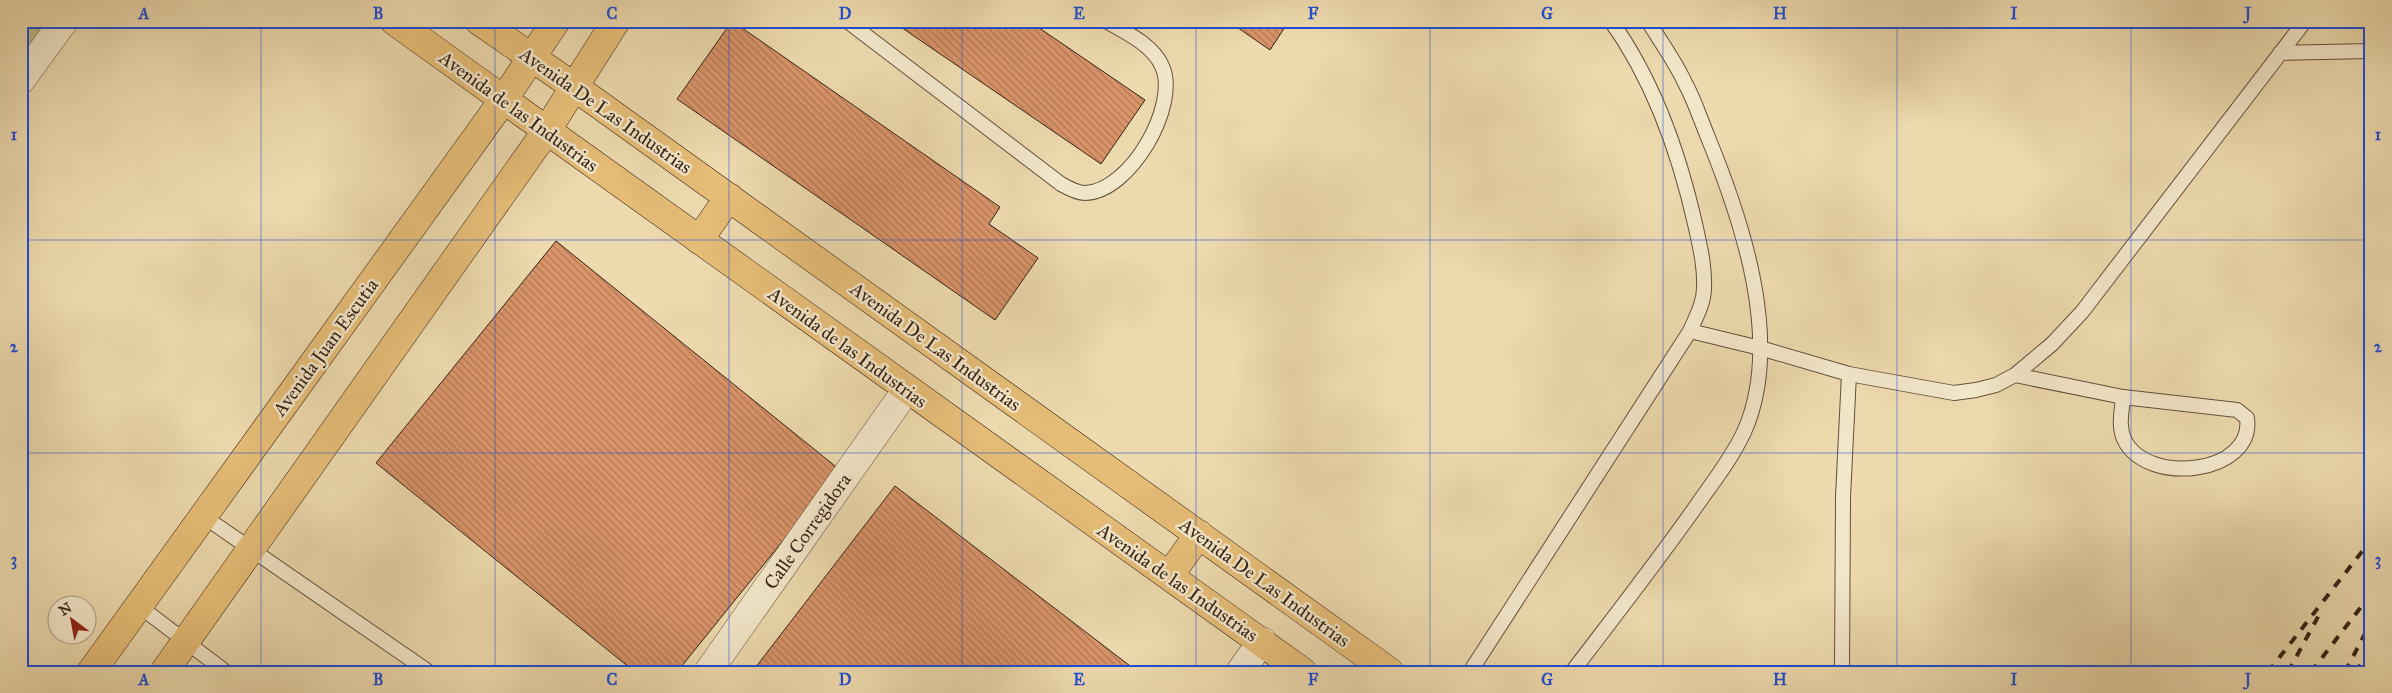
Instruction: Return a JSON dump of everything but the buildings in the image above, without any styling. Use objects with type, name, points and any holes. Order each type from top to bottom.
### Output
[{"type":"main road","name":"Avenida de las Industrias","points":[[394,21],[1303,672]]},
{"type":"main road","name":"Avenida De Las Industrias","points":[[479,21],[576,88],[1390,672]]},
{"type":"main road","name":"Avenida Juan Escutia","points":[[91,672],[504,100],[556,21]]},
{"type":"main road","points":[[164,672],[547,130],[576,88],[616,21]]},
{"type":"main road","points":[[699,240],[729,198]]},
{"type":"main road","points":[[1169,576],[1199,534]]},
{"type":"street","points":[[21,80],[64,21]]},
{"type":"street","name":"Calle Corregidora","points":[[708,672],[907,390]]},
{"type":"street","points":[[1240,672],[1262,641]]},
{"type":"lane","points":[[847,21],[1060,184],[1085,193],[1099,190],[1110,184],[1134,161],[1155,131],[1166,97],[1166,80],[1162,65],[1139,40],[1106,21]]},
{"type":"lane","points":[[1470,672],[1690,331],[1700,308],[1704,289],[1703,259],[1690,203],[1669,134],[1625,41],[1611,21]]},
{"type":"lane","points":[[1572,672],[1669,545],[1726,463],[1744,432],[1755,400],[1760,348],[1759,316],[1747,247],[1724,177],[1686,83],[1648,21]]},
{"type":"lane","points":[[1690,331],[1760,348],[1849,374],[1954,393],[1996,385],[2015,374],[2052,344],[2082,312],[2305,21]]},
{"type":"lane","points":[[2280,53],[2371,51]]},
{"type":"lane","points":[[1842,672],[1843,497],[1849,374]]},
{"type":"lane","points":[[2015,374],[2123,397],[2237,410],[2247,418],[2246,436],[2238,449],[2202,467],[2182,470],[2157,466],[2141,457],[2124,440],[2120,427],[2123,397]]},
{"type":"lane","points":[[203,516],[429,672]]},
{"type":"lane","points":[[139,606],[226,672]]},
{"type":"green space","points":[[21,21],[64,21],[21,80]]},
{"type":"railway","points":[[2268,672],[2371,540]]},
{"type":"railway","points":[[2311,672],[2371,594]]},
{"type":"railway","points":[[2288,672],[2319,615]]},
{"type":"railway","points":[[2345,672],[2371,622]]},
{"type":"railway","points":[[2355,672],[2371,651]]}]
